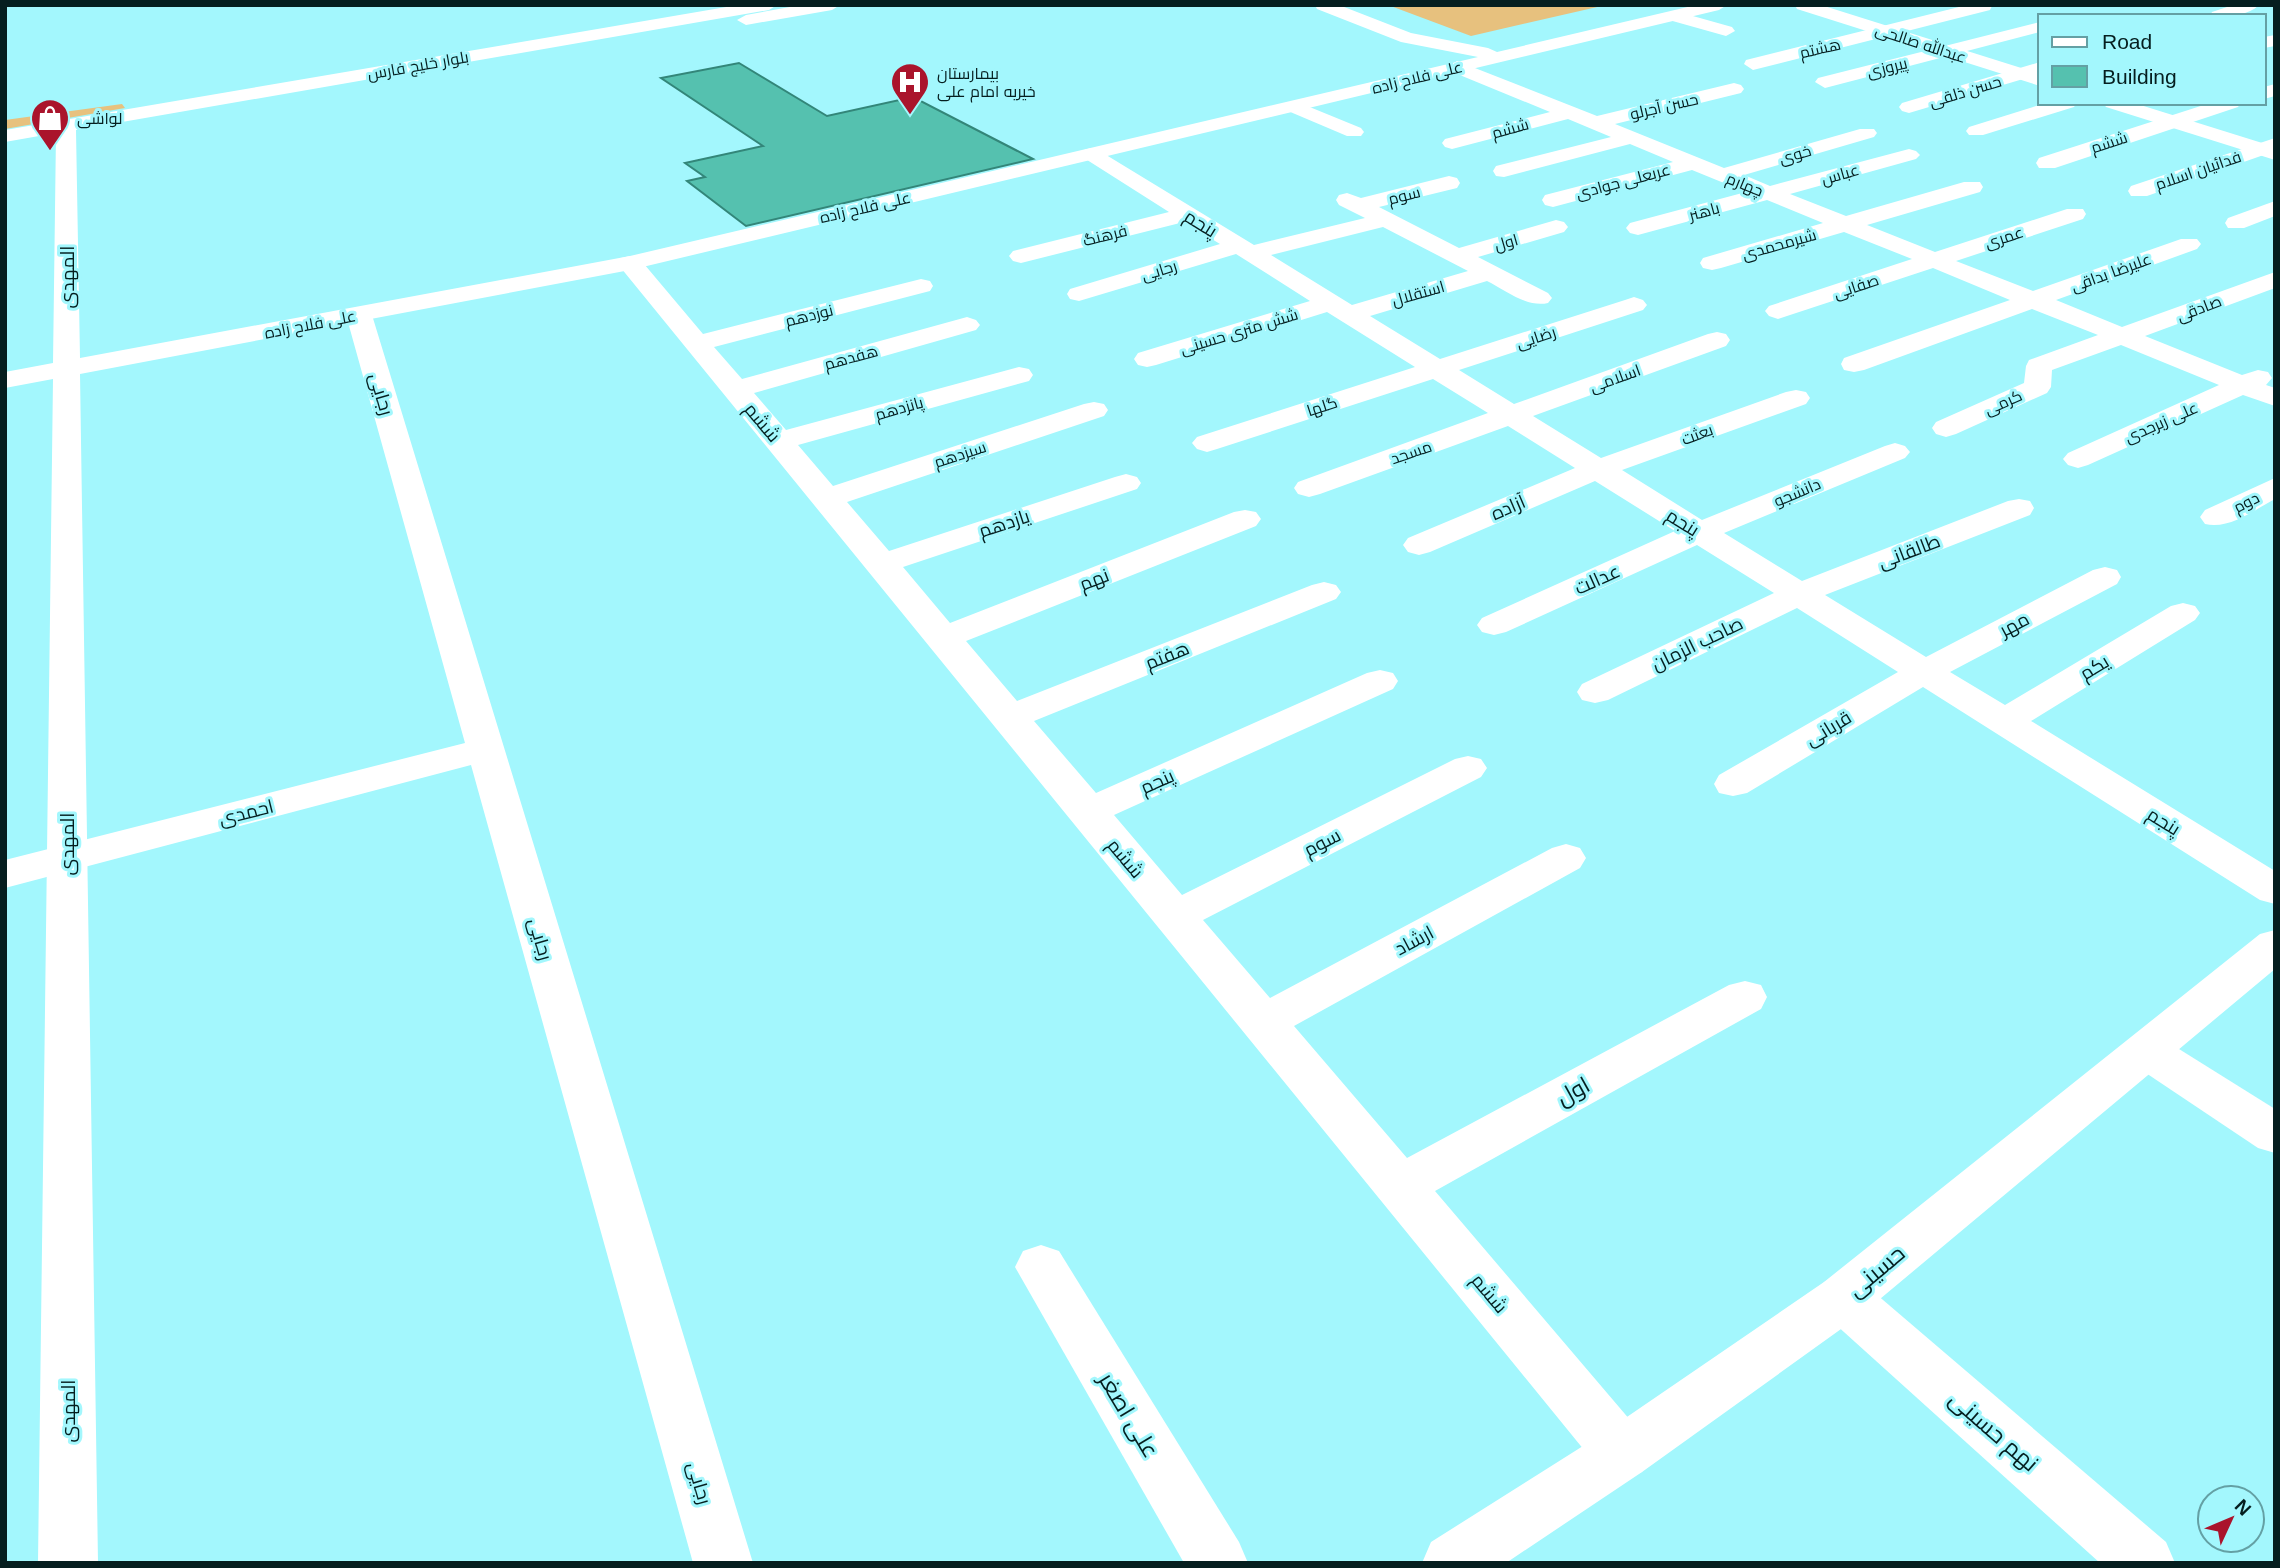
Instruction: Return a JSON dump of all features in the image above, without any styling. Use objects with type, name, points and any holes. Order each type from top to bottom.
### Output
[{"type":"street","name":"بلوار خلیج فارس","points":[[414,47],[679,13],[769,5]]},
{"type":"street","points":[[679,13],[721,24],[832,5]]},
{"type":"street","points":[[1323,5],[1407,38],[1491,54],[1533,49]]},
{"type":"street","name":"علی فلاح زاده","points":[[5,380],[630,263],[1719,5]]},
{"type":"street","name":"عبدالله صالحی","points":[[1803,5],[2038,79]]},
{"type":"street","points":[[2224,14],[2251,5]]},
{"type":"street","name":"هشتم","points":[[1754,64],[1984,6]]},
{"type":"street","name":"بلوار خلیج فارس","points":[[5,136],[679,13]]},
{"type":"street","points":[[1675,16],[1726,31]]},
{"type":"street","name":"پیروزی","points":[[1825,82],[2038,28]]},
{"type":"street","points":[[1407,38],[1429,54],[1437,64],[1432,73]]},
{"type":"street","name":"چهارم","points":[[1457,67],[2275,398]]},
{"type":"street","points":[[2021,74],[2038,69]]},
{"type":"street","name":"حسن ذلقی","points":[[1909,107],[2021,74]]},
{"type":"street","points":[[1476,96],[1511,89]]},
{"type":"street","name":"حسن آجرلو","points":[[1594,122],[1730,96]]},
{"type":"street","points":[[1976,131],[2060,105]]},
{"type":"street","points":[[2119,105],[2269,149]]},
{"type":"street","name":"ششم","points":[[2047,163],[2225,105]]},
{"type":"street","points":[[1295,107],[1354,132]]},
{"type":"street","name":"ششم","points":[[1452,143],[1569,113]]},
{"type":"street","name":"المهدی","points":[[66,124],[68,1563]]},
{"type":"street","name":"خوی","points":[[1723,175],[1867,134]]},
{"type":"street","points":[[1504,171],[1631,138]]},
{"type":"street","name":"فدائیان اسلام","points":[[2139,191],[2269,149]]},
{"type":"street","name":"پنجم","points":[[1091,154],[2275,890]]},
{"type":"street","name":"عباس","points":[[1770,194],[1909,155]]},
{"type":"street","name":"عربعلی جوادی","points":[[1553,200],[1693,163]]},
{"type":"street","name":"سوم","points":[[1352,203],[1449,183]]},
{"type":"street","points":[[1846,225],[1972,187]]},
{"type":"street","name":"باهنر","points":[[1639,228],[1770,194]]},
{"type":"street","name":"استقلال","points":[[1352,203],[1539,298]]},
{"type":"street","points":[[2236,223],[2275,208]]},
{"type":"street","name":"فرهنگ","points":[[1021,256],[1188,214]]},
{"type":"street","name":"عمری","points":[[1933,260],[2075,214]]},
{"type":"street","points":[[1245,250],[1384,220]]},
{"type":"street","name":"شیرمحمدی","points":[[1712,263],[1846,225]]},
{"type":"street","name":"اول","points":[[1457,256],[1556,227]]},
{"type":"street","name":"علیرضا بداقی","points":[[2033,300],[2189,244]]},
{"type":"street","name":"رجایی","points":[[1079,294],[1245,250]]},
{"type":"street","name":"صفایی","points":[[1778,312],[1933,260]]},
{"type":"street","name":"ششم","points":[[630,263],[1622,1453]]},
{"type":"street","name":"استقلال","points":[[1340,308],[1488,273]]},
{"type":"street","name":"صادقی","points":[[2122,336],[2275,279]]},
{"type":"street","name":"نوزدهم","points":[[697,343],[921,286]]},
{"type":"street","points":[[1854,364],[2033,300]]},
{"type":"street","name":"رضایی","points":[[1437,369],[1634,304]]},
{"type":"street","name":"شش متری حسینی","points":[[1147,359],[1340,308]]},
{"type":"street","name":"رجایی","points":[[359,315],[723,1563]]},
{"type":"street","name":"هفدهم","points":[[736,390],[967,325]]},
{"type":"street","name":"کرمی","points":[[1946,428],[2036,387],[2039,366],[2122,336]]},
{"type":"street","name":"اسلامی","points":[[1513,416],[1717,340]]},
{"type":"street","name":"گلها","points":[[1207,443],[1437,369]]},
{"type":"street","points":[[2244,385],[2275,370]]},
{"type":"street","name":"پانزدهم","points":[[779,441],[1019,375]]},
{"type":"street","name":"علی زبرجدی","points":[[2078,460],[2244,385]]},
{"type":"street","name":"بعثت","points":[[1598,469],[1796,398]]},
{"type":"street","name":"سیزدهم","points":[[827,498],[1094,410]]},
{"type":"street","name":"مسجد","points":[[1309,488],[1513,416]]},
{"type":"street","name":"دانشجو","points":[[1700,533],[1895,452]]},
{"type":"street","name":"آزاده","points":[[1419,545],[1598,469]]},
{"type":"street","name":"یازدهم","points":[[881,564],[1126,483]]},
{"type":"street","name":"دوم","points":[[2216,517],[2275,487]]},
{"type":"street","name":"طالقانی","points":[[1799,594],[2019,508]]},
{"type":"street","name":"نهم","points":[[943,638],[1245,520]]},
{"type":"street","name":"عدالت","points":[[1494,625],[1700,533]]},
{"type":"street","name":"مهر","points":[[1923,672],[2105,577]]},
{"type":"street","name":"هفتم","points":[[1010,717],[1324,592]]},
{"type":"street","name":"صاحب الزمان","points":[[1595,692],[1799,594]]},
{"type":"street","name":"یکم","points":[[2004,722],[2183,613]]},
{"type":"street","name":"قربانی","points":[[1733,784],[1923,672]]},
{"type":"street","name":"پنجم","points":[[1088,812],[1380,681]]},
{"type":"street","name":"احمدی","points":[[5,873],[486,750]]},
{"type":"street","name":"سوم","points":[[1175,916],[1468,768]]},
{"type":"street","name":"ارشاد","points":[[1263,1021],[1566,858]]},
{"type":"street","name":"حسینی","points":[[1452,1563],[1622,1453],[1843,1298],[2275,945]]},
{"type":"street","name":"اول","points":[[1401,1185],[1745,997]]},
{"type":"street","points":[[2147,1051],[2275,1135]]},
{"type":"street","name":"علی اصغر","points":[[1041,1267],[1217,1563]]},
{"type":"street","name":"نهم حسینی","points":[[1843,1298],[2131,1559]]},
{"type":"shaded area","points":[[1388,5],[1606,5],[1471,36]]},
{"type":"shaded area","points":[[122,104],[125,108],[5,129],[5,120]]},
{"type":"building","points":[[739,63],[827,116],[913,97],[1033,159],[746,226],[687,181],[705,177],[685,163],[763,146],[661,78]]},
{"type":"place","name":"بیمارستان خیریه امام علی","points":[[910,116]]},
{"type":"place","name":"لواشی","points":[[50,152]]}]
